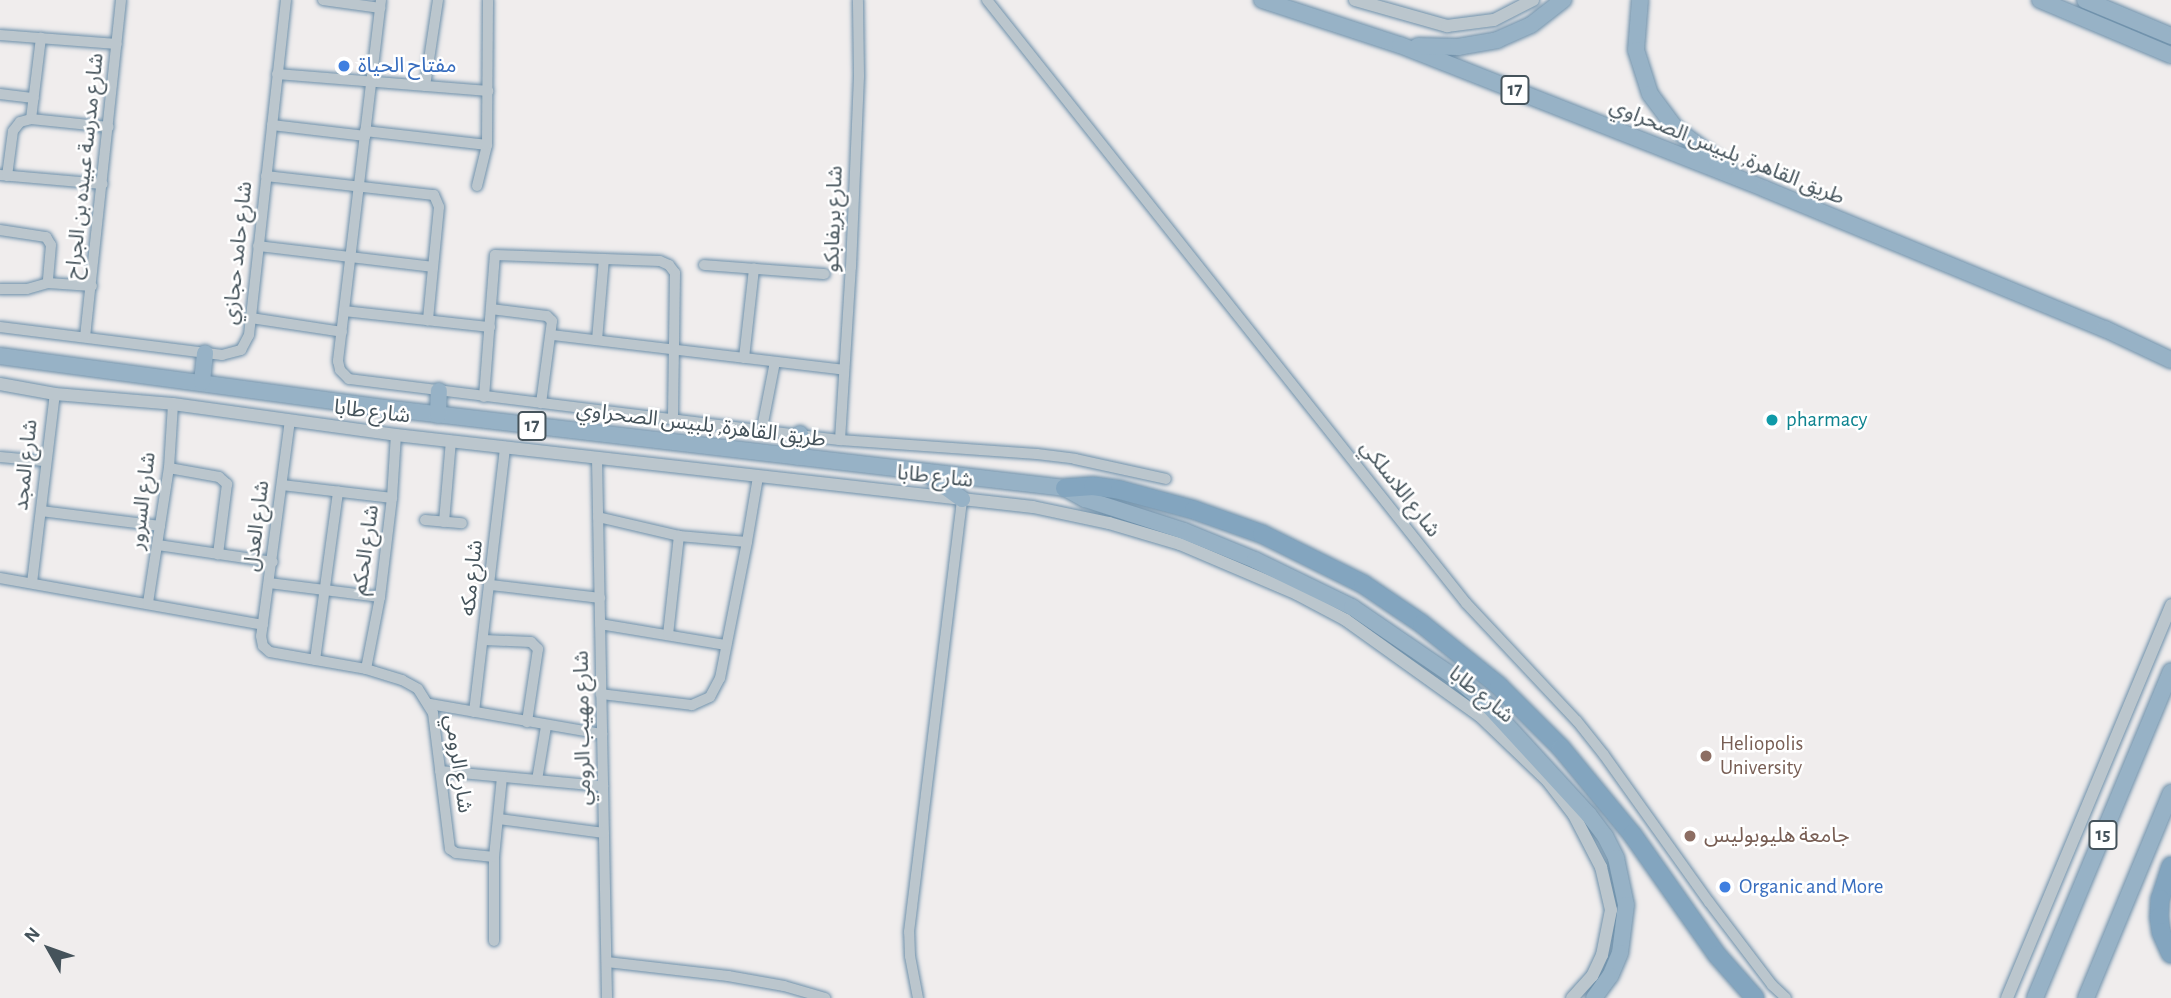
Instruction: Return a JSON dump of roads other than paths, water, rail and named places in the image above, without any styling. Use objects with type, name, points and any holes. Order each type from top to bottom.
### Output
[{"type":"highway","name":"طريق القاهرة, بلبيس الصحراوي","points":[[1262,0],[1400,45],[1765,190],[2105,329],[2171,360]]},
{"type":"highway","points":[[1400,45],[1438,48],[1485,44],[1520,31],[1563,0]]},
{"type":"highway","points":[[1640,0],[1636,51],[1642,73],[1657,106],[1687,139],[1765,190]]},
{"type":"highway","points":[[2040,0],[2171,55]]},
{"type":"highway","points":[[2085,0],[2171,36]]},
{"type":"highway","points":[[202,382],[205,353]]},
{"type":"highway","name":"طريق القاهرة, بلبيس الصحراوي","points":[[0,356],[438,415],[1065,488],[1085,499],[1184,531],[1304,580],[1406,642],[1572,795],[1605,836],[1615,858],[1626,905],[1625,930],[1620,953],[1610,976],[1594,998]]},
{"type":"highway","points":[[438,415],[439,391]]},
{"type":"highway","points":[[798,457],[800,434]]},
{"type":"highway","points":[[925,472],[962,499]]},
{"type":"highway","points":[[1065,488],[1093,485],[1194,510],[1271,538],[1363,584],[1443,640],[1499,686],[1595,786],[1717,955],[1755,998]]},
{"type":"highway","name":"15","points":[[2035,998],[2171,671]]},
{"type":"highway","name":"15","points":[[2086,998],[2171,793]]},
{"type":"highway","points":[[2171,866],[2163,886],[2159,917],[2161,932],[2171,954]]},
{"type":"street","name":"شارع مدرسة عبيده بن الجراح","points":[[85,337],[121,0]]},
{"type":"street","name":"شارع حامد حجازي","points":[[0,327],[205,353],[232,354],[241,350],[249,335],[286,0]]},
{"type":"street","points":[[323,0],[380,4],[338,361],[340,370],[349,379],[762,428],[840,440],[1009,450],[1075,459],[1166,479]]},
{"type":"street","points":[[425,86],[438,0]]},
{"type":"street","points":[[477,186],[488,145],[488,0]]},
{"type":"street","name":"شارع بريفابكو","points":[[840,440],[859,76],[858,0]]},
{"type":"street","name":"شارع اللاسلكي","points":[[987,0],[1466,603],[1598,746],[1709,902],[1772,985],[1786,998]]},
{"type":"street","points":[[1355,0],[1447,26],[1494,20],[1533,0]]},
{"type":"street","points":[[0,35],[117,44]]},
{"type":"street","points":[[32,119],[41,38]]},
{"type":"street","points":[[277,74],[488,91]]},
{"type":"street","points":[[0,94],[34,98]]},
{"type":"street","points":[[103,184],[4,176],[13,131],[20,122],[32,119],[108,127]]},
{"type":"street","points":[[271,125],[488,145]]},
{"type":"street","points":[[266,176],[430,193],[437,198],[439,206],[428,320]]},
{"type":"street","points":[[0,230],[46,237],[51,245],[48,283]]},
{"type":"street","points":[[258,246],[433,267]]},
{"type":"street","points":[[484,397],[495,255],[660,261],[673,268],[673,419]]},
{"type":"street","points":[[597,340],[604,259]]},
{"type":"street","points":[[704,265],[825,274]]},
{"type":"street","points":[[744,358],[754,269]]},
{"type":"street","points":[[0,289],[14,290],[48,283],[92,286]]},
{"type":"street","points":[[491,309],[547,316],[553,324],[541,403]]},
{"type":"street","points":[[344,311],[490,327]]},
{"type":"street","points":[[251,318],[342,332]]},
{"type":"street","points":[[552,335],[844,370]]},
{"type":"street","points":[[762,428],[775,362]]},
{"type":"street","name":"شارع طابا","points":[[0,384],[55,394],[173,404],[396,435],[1033,507],[1109,523],[1180,544],[1247,571],[1346,620],[1485,712],[1566,802],[1601,867],[1608,888],[1611,911],[1602,955],[1591,976],[1572,998]]},
{"type":"street","name":"شارع المجد","points":[[32,583],[44,461],[55,394]]},
{"type":"street","name":"شارع السرور","points":[[148,603],[169,468],[173,404]]},
{"type":"street","name":"شارع العدل","points":[[261,636],[290,420]]},
{"type":"street","name":"شارع الحكم","points":[[366,669],[380,597],[392,498],[396,435]]},
{"type":"street","points":[[444,522],[451,441]]},
{"type":"street","name":"شارع مكه","points":[[474,712],[491,585],[505,447]]},
{"type":"street","points":[[0,457],[44,461]]},
{"type":"street","name":"شارع مهيب الرومي","points":[[597,457],[607,998]]},
{"type":"street","points":[[169,468],[219,477],[227,484],[218,554]]},
{"type":"street","points":[[601,694],[692,705],[702,702],[716,690],[758,477]]},
{"type":"street","points":[[282,485],[392,498]]},
{"type":"street","points":[[315,660],[338,492]]},
{"type":"street","points":[[918,998],[910,956],[909,932],[962,499]]},
{"type":"street","points":[[41,511],[160,526]]},
{"type":"street","points":[[598,517],[679,536],[747,542]]},
{"type":"street","points":[[425,520],[462,523]]},
{"type":"street","points":[[668,635],[679,536]]},
{"type":"street","points":[[158,545],[273,562]]},
{"type":"street","points":[[0,578],[263,625]]},
{"type":"street","points":[[269,583],[380,597]]},
{"type":"street","points":[[491,585],[600,598]]},
{"type":"street","points":[[2007,998],[2171,605]]},
{"type":"street","points":[[600,624],[726,645]]},
{"type":"street","name":"شارع الرومي","points":[[261,636],[262,646],[270,652],[366,669],[411,684],[430,704],[450,849],[456,853],[494,857]]},
{"type":"street","points":[[484,640],[531,642],[538,649],[527,722]]},
{"type":"street","points":[[430,704],[602,734]]},
{"type":"street","points":[[537,780],[546,726]]},
{"type":"street","points":[[440,771],[603,786]]},
{"type":"street","points":[[494,941],[494,857],[502,777]]},
{"type":"street","points":[[499,819],[604,832]]},
{"type":"street","points":[[607,962],[728,976],[784,986],[825,998]]},
{"type":"place","name":"مفتاح الحياة","points":[[344,66]]},
{"type":"place","name":"pharmacy","points":[[1772,420]]},
{"type":"place","name":"Heliopolis University","points":[[1706,756]]},
{"type":"place","name":"جامعة هليوبوليس","points":[[1690,836]]},
{"type":"place","name":"Organic and More","points":[[1725,887]]}]
